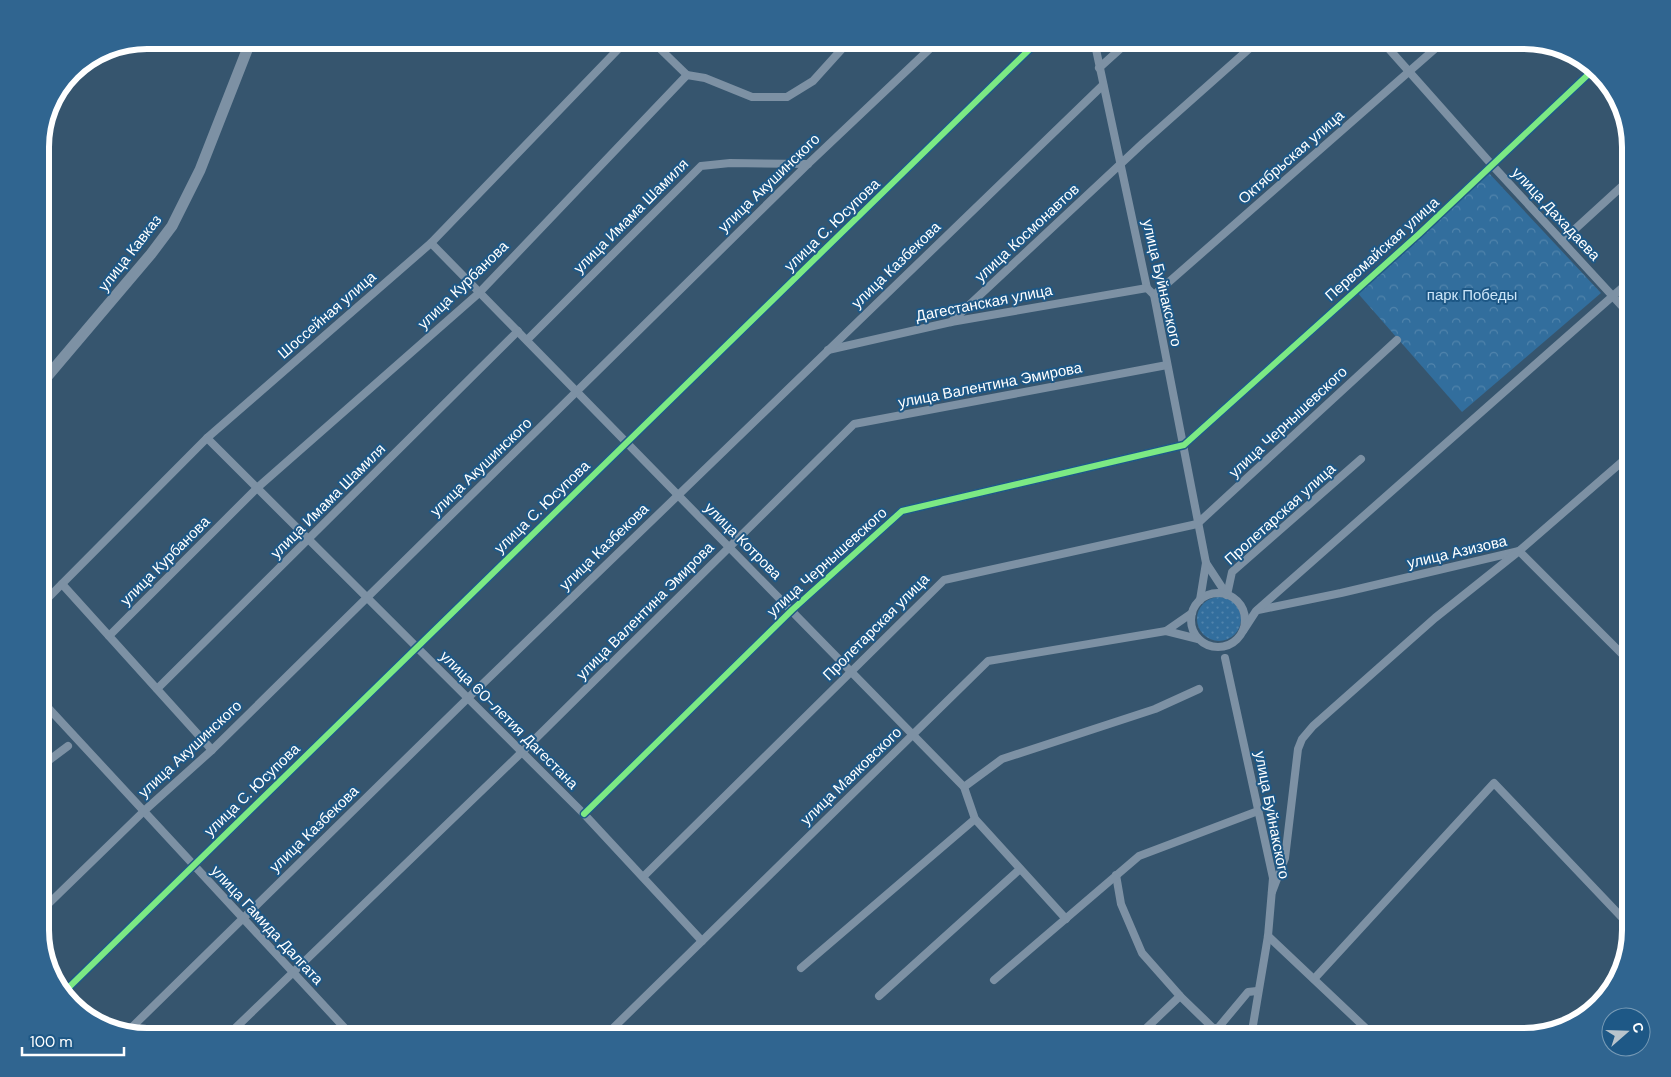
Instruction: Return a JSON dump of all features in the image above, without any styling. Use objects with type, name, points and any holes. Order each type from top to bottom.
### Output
[{"type":"highway","name":"улица Кавказ","points":[[49,374],[151,254],[172,226],[200,170],[247,49]]},
{"type":"street","name":"Шоссейная улица","points":[[49,597],[207,438],[431,243],[618,49]]},
{"type":"street","points":[[661,49],[687,75],[706,78],[752,97],[787,97],[813,81],[842,49]]},
{"type":"street","name":"улица Акушинского","points":[[49,903],[144,811],[212,750],[808,164],[929,49]]},
{"type":"street","name":"улица С. Юсупова","points":[[68,988],[1030,49]]},
{"type":"street","name":"улица Буйнакского","points":[[1096,49],[1147,288],[1154,295],[1206,563]]},
{"type":"street","points":[[1100,68],[1120,49]]},
{"type":"street","name":"улица Космонавтов","points":[[951,322],[1121,164],[1249,49]]},
{"type":"street","name":"улица Дахадаева","points":[[1389,49],[1492,166],[1622,305]]},
{"type":"street","name":"Октябрьская улица","points":[[1154,295],[1435,49]]},
{"type":"street","name":"Первомайская улица","points":[[1184,445],[1420,234],[1589,73]]},
{"type":"street","name":"улица Курбанова","points":[[109,636],[257,488],[479,293],[687,75]]},
{"type":"street","name":"улица Казбекова","points":[[133,1027],[678,494],[1103,85]]},
{"type":"street","name":"улица Имама Шамиля","points":[[527,340],[701,166],[730,163],[808,164]]},
{"type":"street","points":[[1562,241],[1622,186]]},
{"type":"street","name":"улица Котрова","points":[[431,243],[964,786],[975,819],[1066,919]]},
{"type":"street","name":"Дагестанская улица","points":[[827,350],[951,322],[1147,288]]},
{"type":"street","points":[[1166,631],[1198,639],[1212,647],[1225,658],[1256,611],[1622,288]]},
{"type":"street","name":"улица Имама Шамиля","points":[[157,689],[518,331]]},
{"type":"street","name":"улица Чернышевского","points":[[1197,524],[1397,340]]},
{"type":"street","name":"улица Валентина Эмирова","points":[[235,1028],[522,752],[854,424],[1167,365]]},
{"type":"street","name":"улица 60-летия Дагестана","points":[[207,438],[584,814],[702,941]]},
{"type":"street","name":"улица Чернышевского","points":[[584,814],[792,610],[902,511],[1184,445]]},
{"type":"street","name":"Пролетарская улица","points":[[1227,594],[1232,572],[1361,459]]},
{"type":"street","name":"улица Азизова","points":[[1256,611],[1519,551],[1622,462]]},
{"type":"street","name":"Пролетарская улица","points":[[643,877],[944,580],[1197,524]]},
{"type":"street","points":[[1272,892],[1285,858],[1298,749],[1302,739],[1313,726],[1434,618],[1519,551],[1621,652]]},
{"type":"street","points":[[1206,563],[1227,594],[1239,604],[1256,611]]},
{"type":"street","points":[[1166,631],[1192,613],[1200,600],[1206,563]]},
{"type":"street","points":[[62,584],[212,750]]},
{"type":"street","points":[[1200,600],[1210,594],[1227,594]]},
{"type":"street","points":[[1239,604],[1244,612],[1243,632]]},
{"type":"street","points":[[1192,613],[1191,621],[1198,639]]},
{"type":"street","name":"улица Маяковского","points":[[613,1028],[988,661],[1166,631]]},
{"type":"street","points":[[1212,647],[1222,647],[1238,639]]},
{"type":"street","name":"улица Буйнакского","points":[[1225,658],[1273,878],[1268,936],[1257,991],[1252,1028]]},
{"type":"street","points":[[964,786],[1002,759],[1155,709],[1199,688]]},
{"type":"street","name":"улица Гамида Далгата","points":[[49,709],[244,917],[344,1028]]},
{"type":"street","points":[[49,760],[68,746]]},
{"type":"street","points":[[1314,979],[1494,783],[1622,918]]},
{"type":"street","points":[[994,980],[1138,856],[1258,811]]},
{"type":"street","points":[[801,968],[975,819]]},
{"type":"street","points":[[879,996],[1020,869]]},
{"type":"street","points":[[1116,875],[1121,904],[1142,953],[1180,996],[1214,1028]]},
{"type":"street","points":[[1268,936],[1366,1028]]},
{"type":"street","points":[[1216,1028],[1248,992],[1257,991]]},
{"type":"street","points":[[1146,1028],[1180,996]]},
{"type":"green space","name":"парк Победы","points":[[1486,170],[1601,293],[1462,412],[1355,290]]},
{"type":"green space","points":[[1219,597],[1231,601],[1237,607],[1241,619],[1237,631],[1231,637],[1219,641],[1207,637],[1201,631],[1197,619],[1201,607],[1207,601]]},
{"type":"cycle path","points":[[68,988],[1030,49]]},
{"type":"cycle path","points":[[584,814],[792,610],[902,511],[1184,445],[1419,234],[1589,73]]}]
